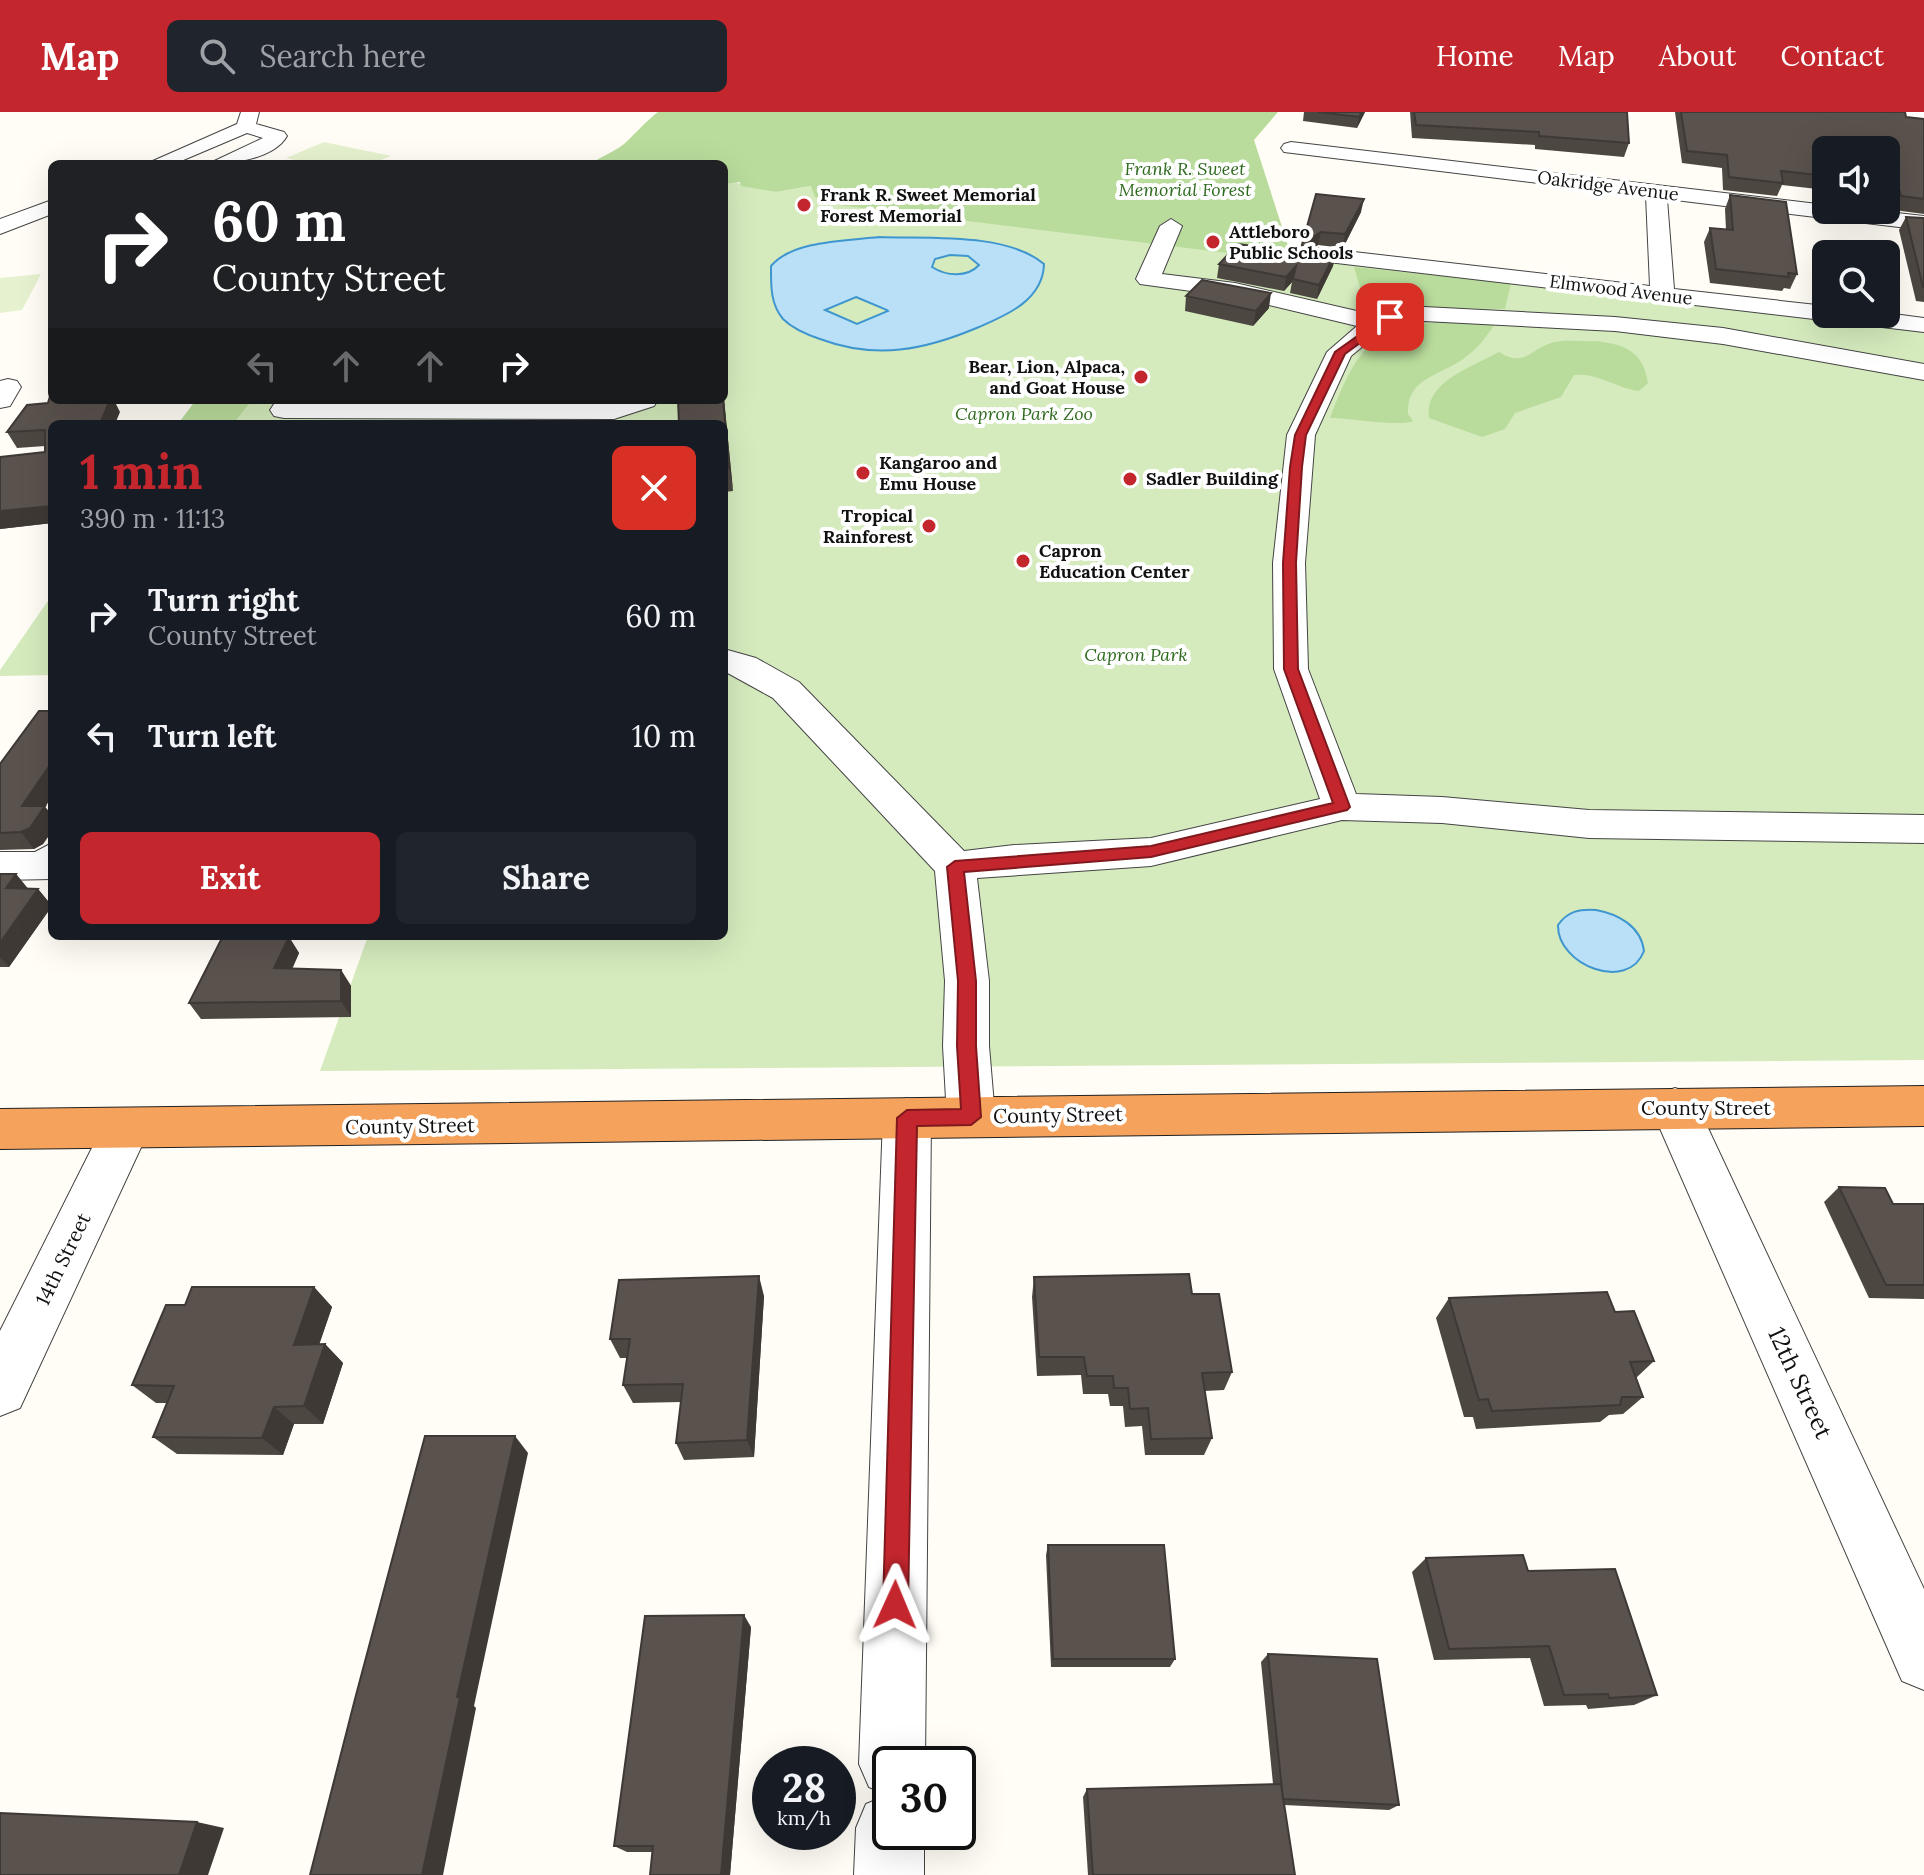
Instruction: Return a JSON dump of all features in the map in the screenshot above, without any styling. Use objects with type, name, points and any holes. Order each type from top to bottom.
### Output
[{"type":"highway","name":"County Street","points":[[0,1129],[1924,1106]]},
{"type":"street","points":[[224,112],[249,117],[277,136],[226,160]]},
{"type":"street","points":[[1897,112],[1924,115]]},
{"type":"street","points":[[164,160],[249,117]]},
{"type":"street","name":"Oakridge Avenue","points":[[1291,148],[1924,223]]},
{"type":"street","points":[[1656,191],[1662,295]]},
{"type":"street","points":[[0,227],[48,208]]},
{"type":"street","points":[[1171,226],[1148,279],[1235,290],[1376,323]]},
{"type":"street","name":"Elmwood Avenue","points":[[1319,255],[1924,325]]},
{"type":"street","points":[[1342,807],[1291,669],[1289,563],[1301,435],[1340,352],[1376,323],[1390,317],[1424,314],[1615,324],[1794,347],[1924,372]]},
{"type":"street","points":[[283,411],[614,411],[633,404]]},
{"type":"street","points":[[728,661],[744,666],[786,690],[955,867],[967,981],[966,1046],[971,1117]]},
{"type":"street","points":[[955,867],[1151,852],[1342,807],[1442,810],[1589,824],[1924,829]]},
{"type":"street","points":[[0,866],[46,866],[48,863]]},
{"type":"street","name":"12th Street","points":[[1675,1108],[1924,1659]]},
{"type":"street","points":[[892,1746],[907,1118]]},
{"type":"street","name":"14th Street","points":[[0,1389],[126,1128]]},
{"type":"street","points":[[889,1875],[890,1850]]},
{"type":"green space","name":"Frank R. Sweet Memorial Forest","points":[[658,112],[1278,112],[1254,140],[1293,261],[829,204],[815,197],[811,186],[776,192],[741,186],[740,182],[728,184],[728,160],[597,160],[621,147]]},
{"type":"green space","points":[[324,142],[391,156],[381,160],[286,158]]},
{"type":"green space","name":"Capron Park","points":[[733,182],[776,192],[812,186],[829,204],[1812,318],[1812,328],[1924,331],[1924,1060],[320,1071],[367,940],[728,940],[728,420],[181,420],[193,404],[728,404],[728,183]]},
{"type":"green space","points":[[1354,267],[1511,283],[1505,309],[1412,308],[1360,312],[1366,308]]},
{"type":"green space","points":[[41,274],[22,310],[0,313],[0,278]]},
{"type":"green space","points":[[1456,320],[1496,322],[1471,352],[1419,384],[1409,401],[1408,414],[1413,421],[1386,423],[1330,418],[1350,372],[1372,344],[1387,334],[1405,328]]},
{"type":"green space","points":[[1596,341],[1631,352],[1642,364],[1648,383],[1639,391],[1591,376],[1574,375],[1561,397],[1515,413],[1505,429],[1482,437],[1429,418],[1429,405],[1442,385],[1499,352],[1521,358],[1556,342]]},
{"type":"green space","points":[[193,404],[249,404],[236,420],[181,420]]},
{"type":"green space","points":[[48,601],[48,675],[0,676],[0,670]]},
{"type":"water","points":[[879,237],[965,239],[1009,247],[1044,264],[1042,277],[1030,297],[1012,311],[939,342],[900,350],[841,345],[805,333],[783,319],[773,300],[771,287],[771,266],[781,257],[806,246]],"holes":[[[950,255],[968,256],[979,265],[969,272],[956,274],[932,267],[935,259]],[[856,297],[887,310],[888,311],[857,324],[825,310]]]},
{"type":"water","points":[[1596,910],[1620,918],[1633,928],[1644,951],[1636,964],[1609,972],[1581,962],[1569,952],[1561,939],[1558,925],[1574,912]]},
{"type":"building","points":[[1318,112],[1362,112],[1359,117]]},
{"type":"building","points":[[1414,112],[1627,112],[1629,143],[1539,136],[1539,132],[1416,125]]},
{"type":"building","points":[[1681,112],[1905,112],[1906,117],[1924,119],[1924,199],[1901,196],[1900,136],[1812,136],[1812,174],[1781,171],[1783,183],[1729,177],[1727,155],[1687,151]]},
{"type":"building","points":[[1316,194],[1364,199],[1345,234],[1321,232],[1308,240],[1313,249],[1336,252],[1319,285],[1293,279],[1296,266],[1286,277],[1219,264],[1238,244],[1300,252]]},
{"type":"building","points":[[1730,195],[1786,202],[1797,274],[1788,273],[1789,277],[1716,269],[1710,228],[1733,230]]},
{"type":"building","points":[[1906,217],[1924,218],[1924,287],[1923,287]]},
{"type":"building","points":[[1202,280],[1271,293],[1256,311],[1186,296]]},
{"type":"building","points":[[108,404],[102,420],[48,420],[48,506],[0,511],[0,457],[45,452],[45,430],[7,432],[27,405]]},
{"type":"building","points":[[678,404],[723,404],[725,420],[679,420]]},
{"type":"building","points":[[39,711],[48,711],[48,768],[22,806],[45,806],[30,828],[21,832],[0,833],[0,764]]},
{"type":"building","points":[[0,874],[16,874],[6,888],[38,889],[0,943]]},
{"type":"building","points":[[221,940],[288,940],[274,968],[341,970],[341,1001],[189,1003]]},
{"type":"building","points":[[1839,1187],[1885,1188],[1893,1204],[1924,1204],[1924,1285],[1886,1285]]},
{"type":"building","points":[[1189,1274],[1192,1294],[1219,1294],[1232,1372],[1202,1373],[1212,1438],[1151,1439],[1148,1408],[1130,1409],[1128,1388],[1114,1388],[1113,1376],[1087,1376],[1084,1357],[1039,1357],[1034,1277]]},
{"type":"building","points":[[759,1276],[747,1440],[676,1443],[683,1384],[623,1385],[630,1339],[610,1339],[619,1280]]},
{"type":"building","points":[[192,1287],[314,1287],[294,1345],[325,1344],[304,1406],[274,1407],[262,1438],[153,1437],[174,1386],[132,1385],[166,1305],[185,1305]]},
{"type":"building","points":[[1607,1292],[1615,1312],[1634,1311],[1654,1361],[1630,1362],[1643,1397],[1622,1397],[1620,1405],[1492,1411],[1488,1399],[1479,1400],[1449,1298]]},
{"type":"building","points":[[425,1436],[515,1436],[457,1697],[460,1697],[422,1875],[310,1875],[355,1699]]},
{"type":"building","points":[[1048,1545],[1164,1545],[1175,1659],[1053,1659]]},
{"type":"building","points":[[1523,1555],[1528,1571],[1615,1569],[1657,1695],[1609,1698],[1608,1694],[1564,1695],[1549,1646],[1449,1649],[1426,1558]]},
{"type":"building","points":[[744,1615],[721,1875],[650,1875],[653,1846],[614,1846],[645,1616]]},
{"type":"building","points":[[1268,1654],[1377,1659],[1399,1805],[1283,1799]]},
{"type":"building","points":[[1281,1784],[1295,1875],[1093,1875],[1087,1789]]},
{"type":"building","points":[[0,1813],[197,1822],[179,1875],[0,1875]]},
{"type":"place","name":"Frank R. Sweet Memorial Forest Memorial","points":[[804,205]]},
{"type":"place","name":"Attleboro Public Schools","points":[[1213,242]]},
{"type":"place","name":"Bear, Lion, Alpaca, and Goat House","points":[[1141,377]]},
{"type":"place","name":"Kangaroo and Emu House","points":[[863,473]]},
{"type":"place","name":"Sadler Building","points":[[1130,479]]},
{"type":"place","name":"Tropical Rainforest","points":[[929,526]]},
{"type":"place","name":"Capron Education Center","points":[[1023,561]]},
{"type":"route","points":[[895,1605],[907,1118],[971,1117],[966,1046],[967,981],[955,867],[1014,859],[1151,852],[1342,807],[1291,669],[1289,563],[1296,467],[1301,435],[1340,352],[1376,323],[1390,317]]},
{"type":"park label","name":"Capron Park Zoo","points":[[1024,414]]}]
